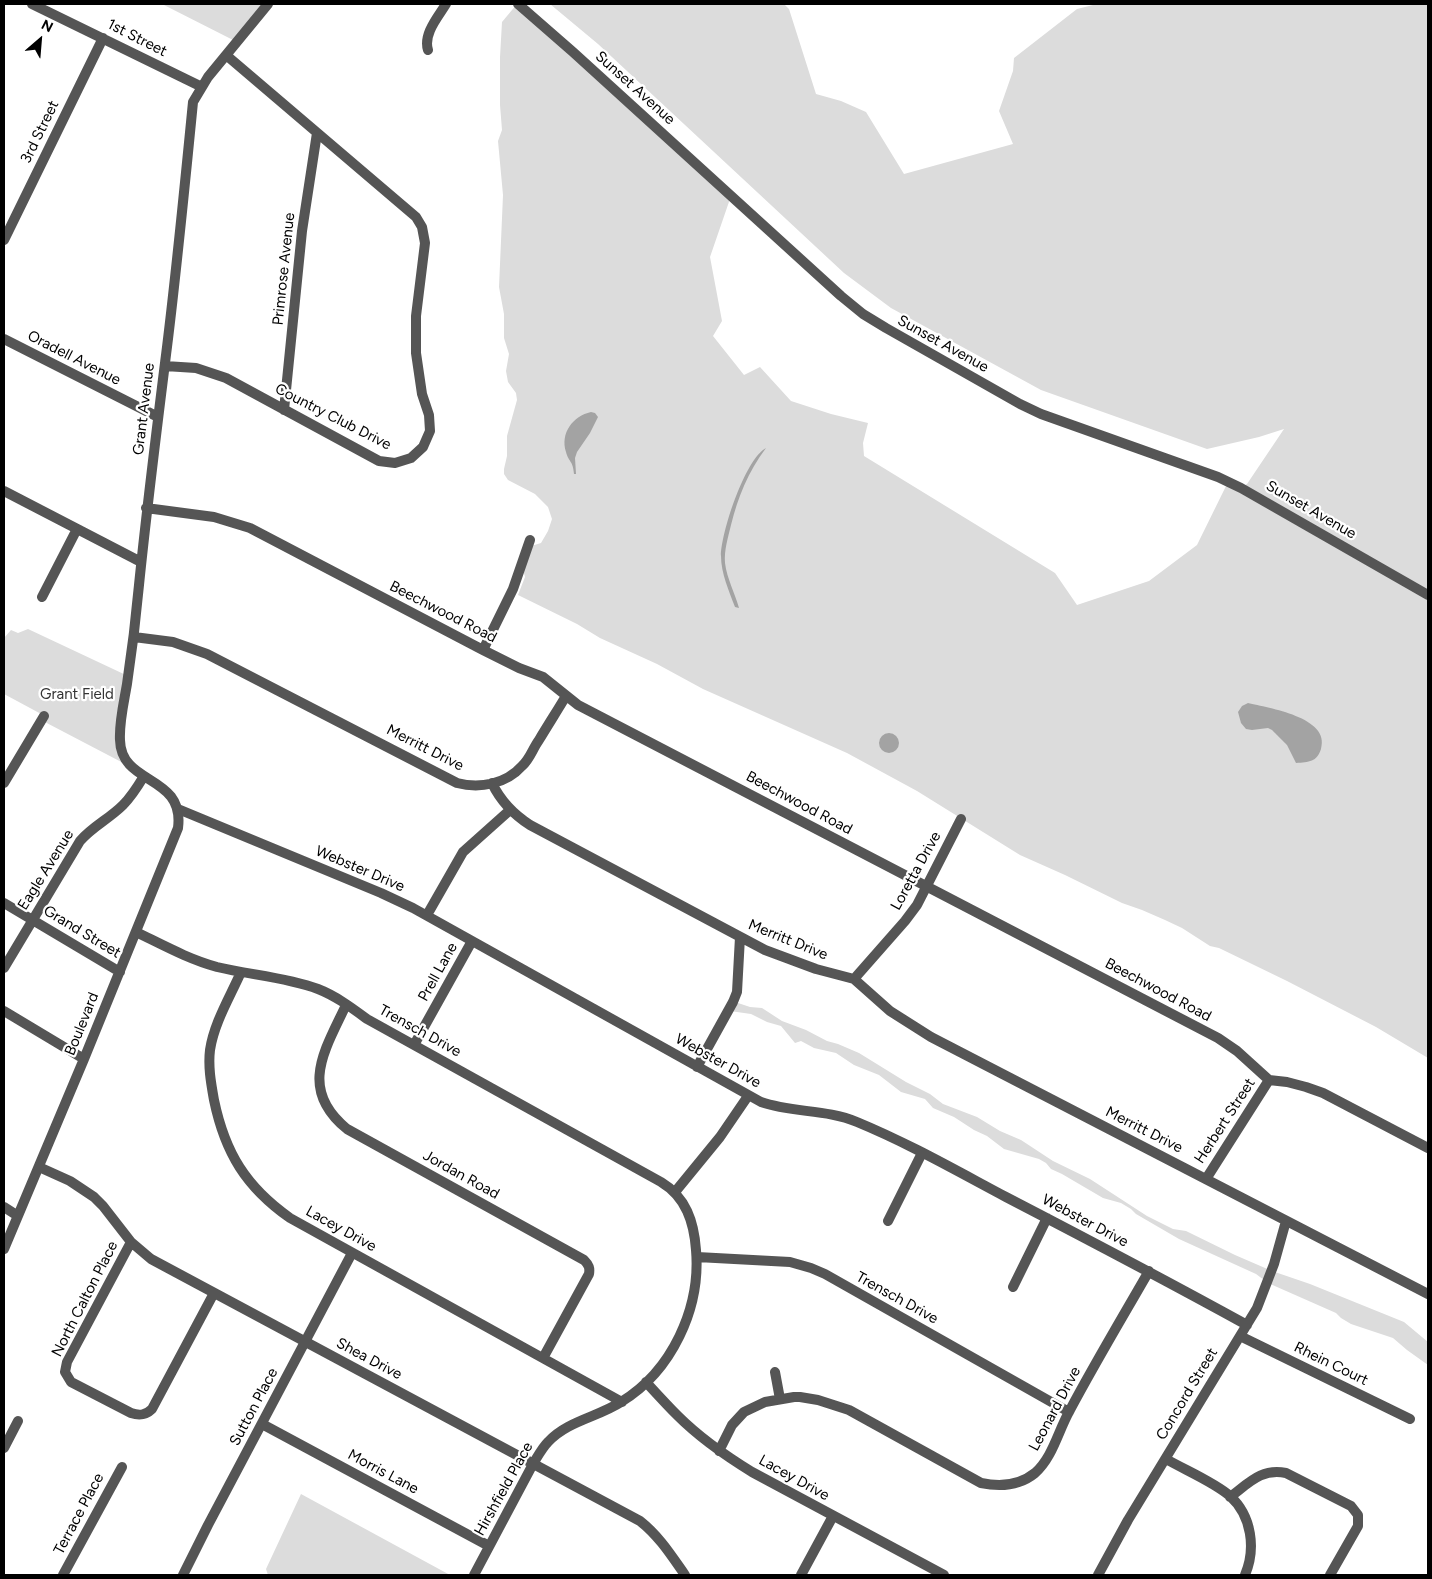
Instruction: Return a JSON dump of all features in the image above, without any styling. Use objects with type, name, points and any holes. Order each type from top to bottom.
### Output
[{"type":"street","name":"1st Street","points":[[32,4],[202,87]]},
{"type":"street","points":[[428,50],[428,38],[431,28],[446,4]]},
{"type":"street","name":"Sunset Avenue","points":[[518,4],[863,314],[1020,404],[1041,414],[1218,477],[1241,488],[1428,595]]},
{"type":"street","name":"Grant Avenue","points":[[178,809],[172,797],[166,791],[130,766],[125,760],[120,742],[134,637],[146,508],[165,366],[194,102],[208,77],[265,7]]},
{"type":"street","name":"3rd Street","points":[[4,240],[103,38]]},
{"type":"street","name":"Country Club Drive","points":[[165,366],[196,368],[226,378],[387,463],[403,462],[418,453],[428,439],[430,431],[428,415],[422,394],[416,353],[416,316],[426,243],[422,227],[416,217],[226,55]]},
{"type":"street","name":"Primrose Avenue","points":[[284,410],[302,231],[318,133]]},
{"type":"street","name":"Oradell Avenue","points":[[4,339],[158,417]]},
{"type":"street","points":[[4,491],[141,562]]},
{"type":"street","name":"Beechwood Road","points":[[146,508],[214,517],[250,528],[483,650],[519,668],[543,677],[587,710],[1218,1038],[1237,1051],[1269,1080]]},
{"type":"street","points":[[42,597],[77,529]]},
{"type":"street","points":[[483,650],[514,589],[530,540]]},
{"type":"street","name":"Merritt Drive","points":[[134,637],[173,642],[207,654],[457,783],[478,786],[492,784],[498,796],[510,810],[530,825],[740,937],[816,970],[854,979],[890,1011],[931,1037],[1428,1294]]},
{"type":"street","points":[[492,784],[506,779],[523,766],[566,696]]},
{"type":"street","points":[[4,783],[44,716]]},
{"type":"street","name":"Eagle Avenue","points":[[4,968],[80,841],[88,832],[124,805],[144,776]]},
{"type":"street","name":"Webster Drive","points":[[178,809],[381,893],[427,915],[748,1096],[775,1107],[840,1116],[922,1153],[1149,1271],[1247,1325]]},
{"type":"street","name":"Boulevard","points":[[4,1249],[178,828],[178,809]]},
{"type":"street","points":[[427,915],[463,852],[510,810]]},
{"type":"street","name":"Loretta Drive","points":[[854,979],[905,921],[927,887],[961,819]]},
{"type":"street","name":"Grand Street","points":[[4,903],[120,972]]},
{"type":"street","name":"Trensch Drive","points":[[136,932],[183,956],[319,990],[414,1045],[662,1182],[674,1192]]},
{"type":"street","points":[[697,1067],[734,1002],[737,992],[740,937]]},
{"type":"street","name":"Prell Lane","points":[[414,1045],[472,941]]},
{"type":"street","name":"Lacey Drive","points":[[241,972],[217,1026],[210,1050],[210,1076],[222,1134],[238,1167],[261,1196],[290,1218],[622,1402]]},
{"type":"street","name":"Jordan Road","points":[[346,1005],[322,1056],[319,1072],[322,1095],[330,1112],[338,1122],[584,1260],[588,1264],[589,1274],[544,1358]]},
{"type":"street","points":[[4,1011],[84,1059]]},
{"type":"street","points":[[1269,1080],[1323,1093],[1428,1148]]},
{"type":"street","name":"Herbert Street","points":[[1206,1179],[1269,1080]]},
{"type":"street","points":[[674,1192],[720,1137],[748,1096]]},
{"type":"street","points":[[888,1221],[922,1153]]},
{"type":"street","name":"Shea Drive","points":[[39,1167],[70,1181],[94,1197],[131,1242],[151,1259],[640,1521],[660,1539],[685,1575]]},
{"type":"street","name":"Hirshfield Place","points":[[474,1575],[545,1446],[559,1432],[569,1426],[622,1402],[646,1382],[667,1358],[678,1339],[692,1303],[696,1282],[697,1257],[692,1222],[688,1210],[674,1192]]},
{"type":"street","points":[[4,1207],[18,1216]]},
{"type":"street","points":[[1013,1287],[1047,1218]]},
{"type":"street","name":"Concord Street","points":[[1098,1575],[1128,1520],[1257,1308],[1274,1264],[1286,1221]]},
{"type":"street","name":"North Calton Place","points":[[131,1242],[67,1362],[65,1369],[67,1378],[71,1382],[131,1413],[143,1415],[152,1409],[214,1293]]},
{"type":"street","name":"Sutton Place","points":[[184,1575],[208,1525],[352,1253]]},
{"type":"street","name":"Trensch Drive","points":[[697,1257],[790,1262],[825,1274],[1068,1412]]},
{"type":"street","name":"Leonard Drive","points":[[719,1451],[732,1425],[744,1412],[765,1402],[800,1397],[834,1404],[849,1410],[972,1479],[991,1485],[1002,1486],[1018,1482],[1033,1474],[1048,1457],[1068,1412],[1149,1271]]},
{"type":"street","name":"Rhein Court","points":[[1240,1336],[1410,1419]]},
{"type":"street","points":[[775,1372],[780,1399]]},
{"type":"street","name":"Lacey Drive","points":[[646,1382],[678,1416],[719,1451],[752,1472],[944,1575]]},
{"type":"street","points":[[4,1448],[18,1421]]},
{"type":"street","name":"Morris Lane","points":[[262,1424],[490,1546]]},
{"type":"street","points":[[1166,1459],[1222,1491],[1230,1497],[1244,1515],[1250,1535],[1250,1558],[1245,1575]]},
{"type":"street","name":"Terrace Place","points":[[63,1575],[122,1467]]},
{"type":"street","points":[[1230,1497],[1262,1473],[1278,1471],[1286,1473],[1351,1506],[1358,1515],[1358,1526],[1330,1575]]},
{"type":"street","points":[[801,1575],[833,1516]]},
{"type":"green space","points":[[162,4],[266,4],[237,42]]},
{"type":"green space","points":[[517,4],[731,196],[710,257],[722,321],[713,336],[744,375],[760,367],[791,401],[831,414],[868,423],[863,443],[864,456],[1055,573],[1077,605],[1149,581],[1197,545],[1228,482],[1241,488],[1247,484],[1284,429],[1207,449],[1041,390],[891,308],[844,273],[598,44],[550,4],[784,4],[789,9],[816,94],[841,101],[866,112],[904,174],[1013,144],[999,111],[1013,71],[1014,58],[1077,9],[1097,4],[1428,4],[1428,1058],[1376,1027],[1287,981],[1219,948],[1210,946],[1182,928],[1122,903],[1020,855],[917,791],[847,753],[703,689],[518,595],[525,577],[522,565],[528,547],[541,543],[552,519],[548,507],[535,494],[508,480],[504,474],[507,456],[507,436],[517,400],[516,393],[508,382],[506,371],[509,354],[504,338],[504,314],[499,287],[503,195],[498,141],[502,130],[500,57],[502,22]]},
{"type":"green space","name":"Grant Field","points":[[28,629],[128,676],[120,733],[129,766],[41,720],[43,715],[4,694],[4,638],[11,630],[18,633]]},
{"type":"green space","points":[[735,998],[738,1003],[762,1008],[782,1021],[859,1053],[906,1082],[930,1094],[943,1104],[977,1117],[1000,1131],[1021,1140],[1053,1161],[1090,1179],[1147,1216],[1173,1229],[1186,1231],[1272,1271],[1310,1284],[1404,1322],[1428,1342],[1428,1365],[1393,1338],[1351,1324],[1336,1313],[1268,1283],[1256,1274],[1179,1239],[1121,1203],[1103,1198],[1051,1169],[1039,1159],[1004,1149],[987,1136],[954,1117],[933,1108],[925,1099],[901,1092],[879,1075],[854,1065],[836,1053],[814,1048],[801,1041],[795,1043],[781,1026],[751,1014],[730,1011]]},
{"type":"green space","points":[[301,1494],[450,1575],[268,1575],[266,1569]]},
{"type":"shaded area","points":[[591,412],[595,413],[598,417],[577,452],[575,458],[576,474],[574,474],[573,466],[567,456],[565,438],[574,421]]},
{"type":"shaded area","points":[[766,448],[754,466],[740,495],[726,549],[726,569],[739,608],[735,607],[724,575],[721,562],[722,545],[730,515],[743,481],[750,466]]},
{"type":"shaded area","points":[[1248,703],[1283,711],[1308,722],[1317,729],[1322,738],[1321,749],[1317,757],[1309,762],[1296,763],[1287,745],[1272,730],[1268,728],[1246,729],[1241,723],[1238,712],[1242,706]]},
{"type":"shaded area","points":[[889,733],[896,736],[899,743],[896,750],[889,753],[882,750],[879,743],[882,736]]}]
